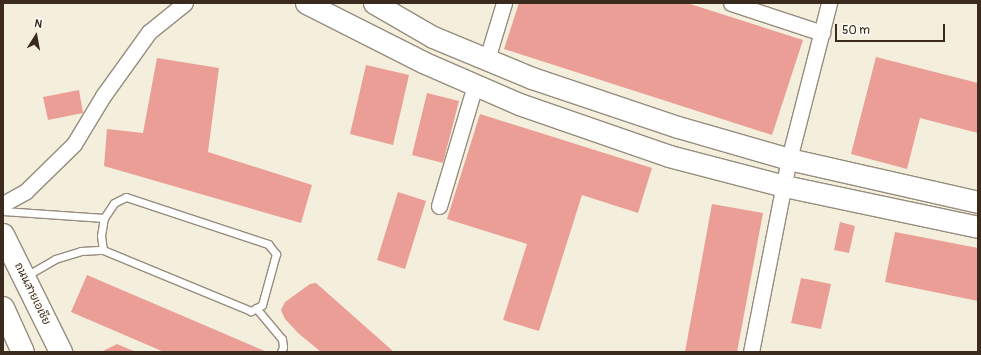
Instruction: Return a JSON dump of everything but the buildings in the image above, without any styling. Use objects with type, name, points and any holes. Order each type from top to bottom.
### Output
[{"type":"highway","name":"ถนนสายเอเชีย","points":[[3,235],[61,352]]},
{"type":"highway","points":[[3,308],[23,352]]},
{"type":"main road","points":[[306,3],[425,63],[519,104],[669,156],[784,186],[978,227]]},
{"type":"main road","points":[[374,3],[433,37],[532,78],[678,127],[789,159],[978,202]]},
{"type":"street","points":[[3,204],[26,191],[74,144],[103,96],[149,32],[185,3]]},
{"type":"street","points":[[487,59],[504,3]]},
{"type":"street","points":[[731,3],[822,33]]},
{"type":"street","points":[[752,352],[789,159],[829,3]]},
{"type":"street","points":[[439,206],[475,85]]},
{"type":"lane","points":[[24,277],[55,259],[81,251],[103,250],[251,311],[262,305],[276,254],[268,244],[126,197],[114,202],[104,218],[101,236],[103,250]]},
{"type":"lane","points":[[3,211],[104,218]]},
{"type":"lane","points":[[256,308],[282,339],[283,346],[281,352]]}]
